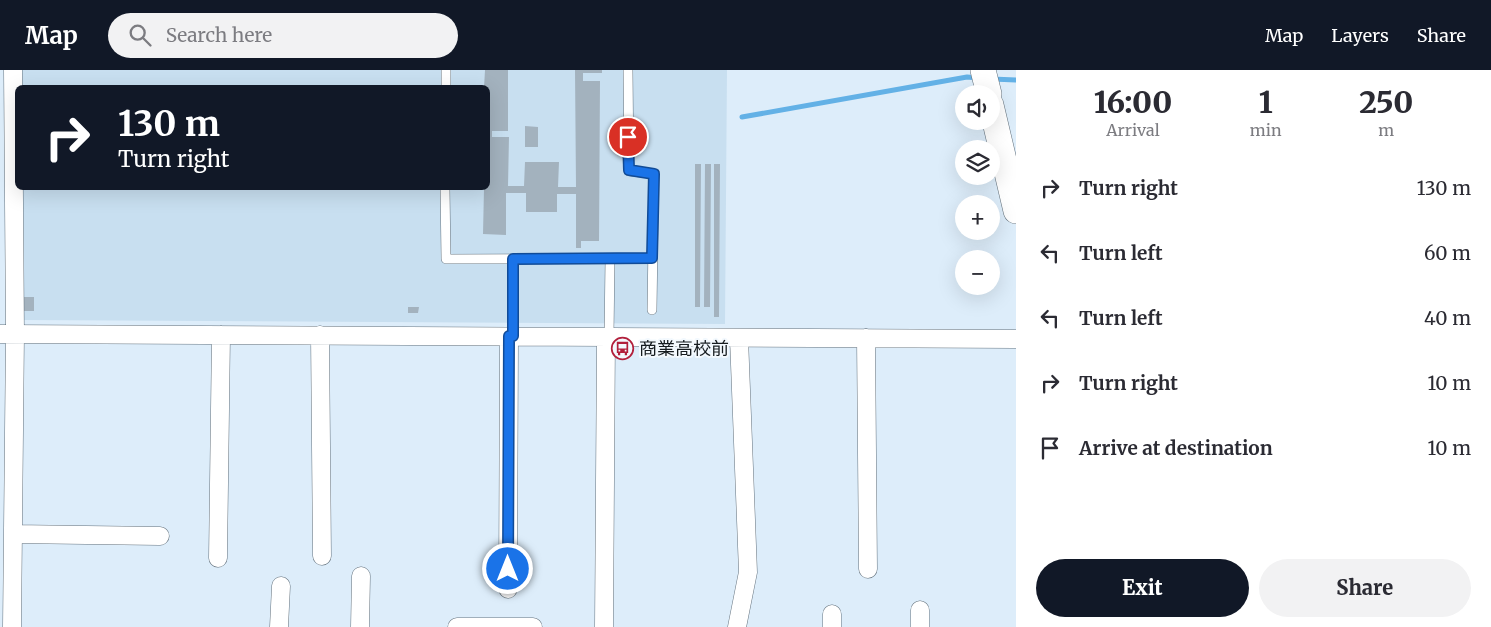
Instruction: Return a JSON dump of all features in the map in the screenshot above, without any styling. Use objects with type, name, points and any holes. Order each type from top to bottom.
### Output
[{"type":"main road","points":[[983,70],[987,85]]},
{"type":"main road","points":[[997,130],[1016,211]]},
{"type":"street","points":[[12,627],[12,534],[7,432],[7,334],[13,70]]},
{"type":"street","points":[[7,334],[1016,339]]},
{"type":"street","points":[[218,558],[220,335]]},
{"type":"street","points":[[320,336],[322,556]]},
{"type":"street","points":[[508,589],[511,336]]},
{"type":"street","points":[[604,627],[608,337]]},
{"type":"street","points":[[737,627],[748,572],[739,338]]},
{"type":"street","points":[[866,338],[868,569]]},
{"type":"street","points":[[12,534],[160,536]]},
{"type":"street","points":[[360,627],[361,576]]},
{"type":"street","points":[[279,627],[281,586]]},
{"type":"street","points":[[457,627],[533,627]]},
{"type":"lane","points":[[446,70],[446,85]]},
{"type":"lane","points":[[628,70],[629,170],[654,174],[652,310]]},
{"type":"lane","points":[[445,190],[444,258],[652,258]]},
{"type":"lane","points":[[608,337],[610,258]]},
{"type":"lane","points":[[511,336],[513,259]]},
{"type":"shaded area","points":[[20,70],[727,70],[725,324],[23,320],[20,190],[490,190],[490,85],[20,85]]},
{"type":"building","points":[[485,70],[508,70],[508,131],[492,131],[492,137],[509,137],[508,186],[524,186],[525,162],[559,162],[558,187],[576,187],[575,70],[602,70],[602,73],[583,73],[583,81],[600,81],[599,241],[581,241],[581,248],[576,248],[576,194],[557,194],[557,212],[526,212],[526,193],[506,193],[506,235],[483,234],[484,190],[490,190],[490,85],[484,85]]},
{"type":"building","points":[[525,126],[538,127],[538,147],[525,147]]},
{"type":"building","points":[[695,164],[701,164],[700,307],[695,307]]},
{"type":"building","points":[[705,164],[711,164],[710,307],[704,307]]},
{"type":"building","points":[[714,164],[720,164],[719,317],[714,317]]},
{"type":"building","points":[[24,297],[34,297],[34,311],[24,311]]},
{"type":"building","points":[[408,307],[419,307],[418,313],[408,313]]},
{"type":"waterway","points":[[742,117],[967,77],[978,78]]},
{"type":"waterway","points":[[992,79],[1016,80]]},
{"type":"place","name":"商業高校前","points":[[623,348]]},
{"type":"route","points":[[508,569],[509,336],[513,336],[513,259],[652,258],[654,174],[630,172],[628,137]]}]
